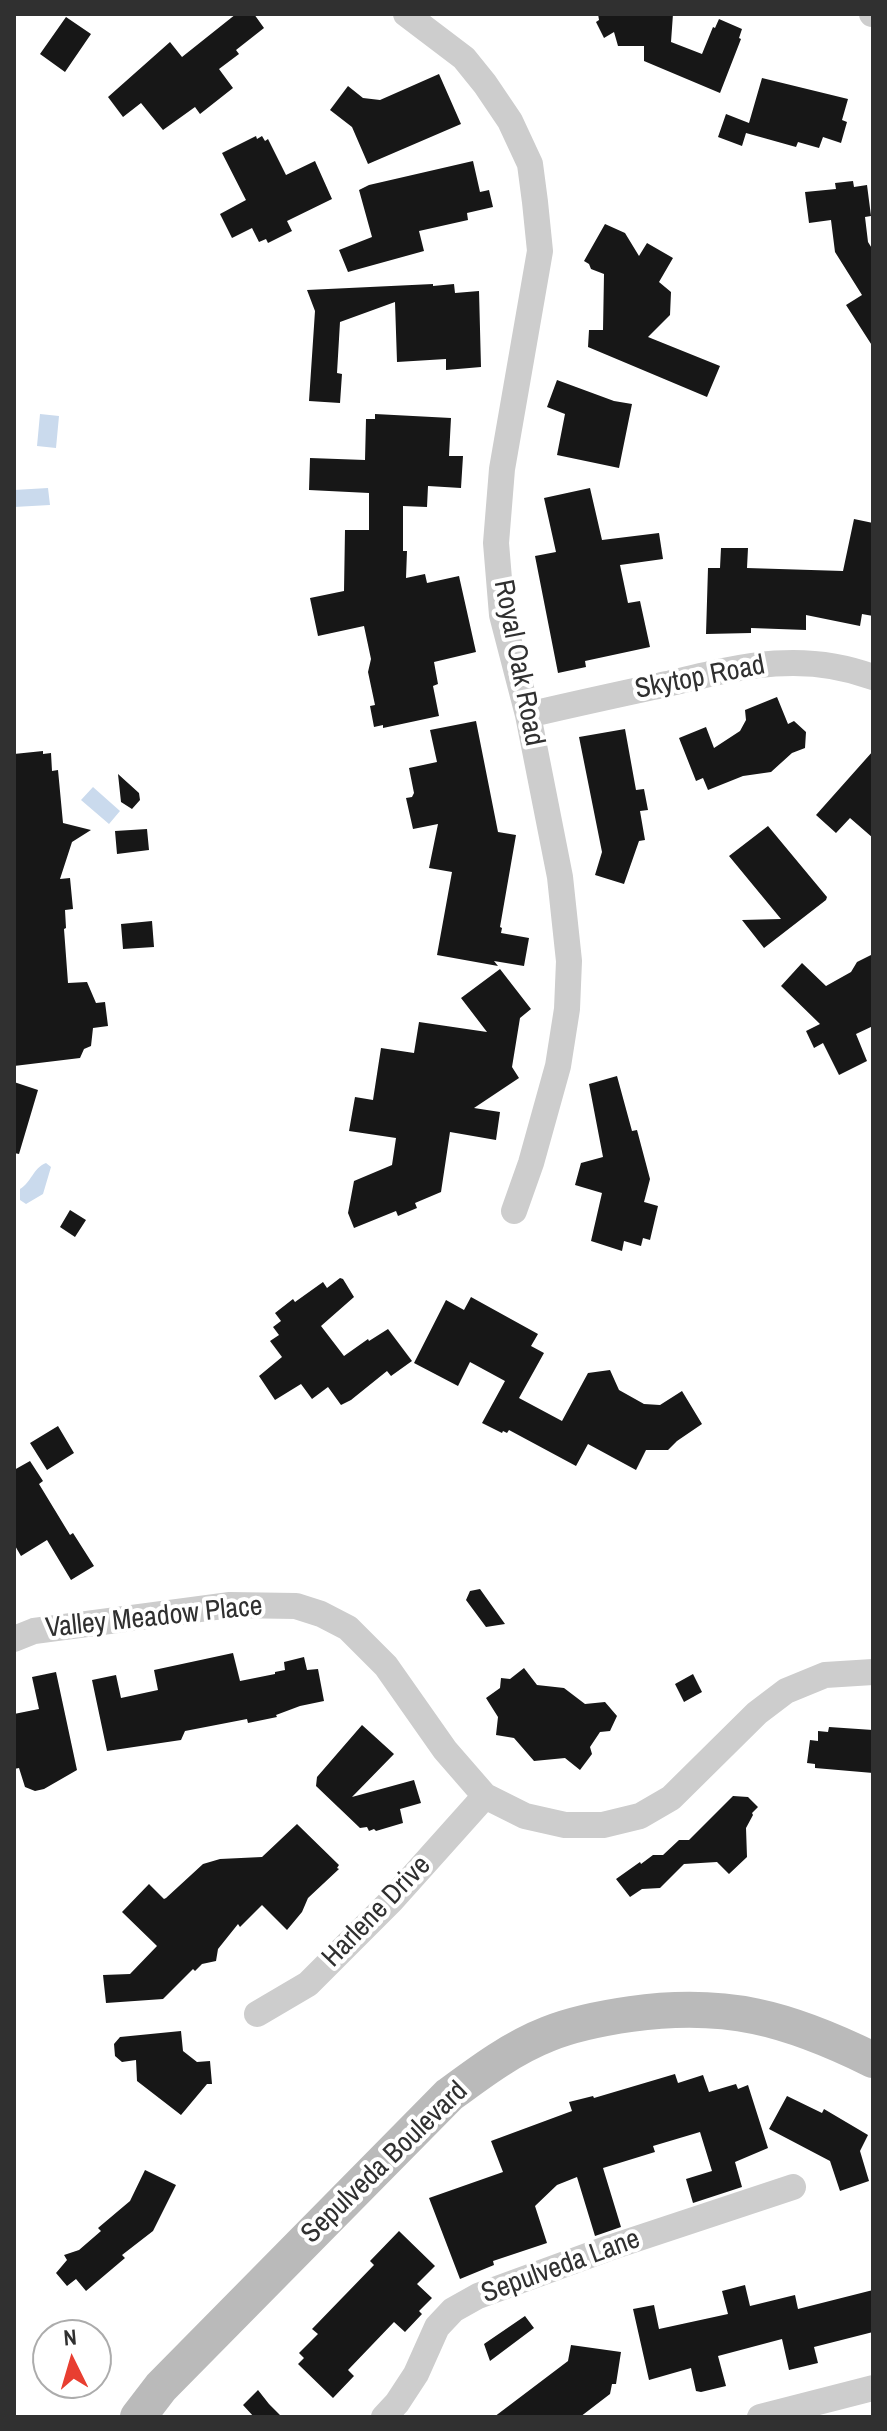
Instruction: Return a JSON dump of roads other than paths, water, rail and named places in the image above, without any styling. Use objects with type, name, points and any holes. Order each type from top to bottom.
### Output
[{"type":"main road","name":"Sepulveda Boulevard","points":[[138,2417],[161,2387],[449,2095],[495,2062],[547,2034],[594,2020],[694,2008],[743,2013],[785,2023],[831,2039],[873,2060]]},
{"type":"street","name":"Royal Oak Road","points":[[406,14],[464,58],[510,121],[530,164],[540,251],[502,469],[496,543],[502,615],[528,715],[560,877],[569,961],[567,1009],[558,1066],[514,1211]]},
{"type":"street","name":"Skytop Road","points":[[528,715],[745,666],[792,661],[823,663],[873,677]]},
{"type":"street","name":"Valley Meadow Place","points":[[14,1639],[34,1631],[230,1605],[296,1606],[321,1614],[348,1628],[386,1666],[445,1750],[485,1796],[525,1816],[565,1825],[603,1825],[640,1816],[671,1798],[757,1713],[786,1691],[825,1675],[873,1672]]},
{"type":"street","name":"Harlene Drive","points":[[257,2014],[308,1984],[391,1901],[485,1796]]},
{"type":"street","name":"Sepulveda Lane","points":[[384,2417],[416,2374],[437,2327],[453,2310],[478,2296],[681,2223],[793,2187]]},
{"type":"street","points":[[760,2417],[873,2388]]},
{"type":"water","points":[[40,414],[59,416],[56,448],[37,446]]},
{"type":"water","points":[[48,488],[50,505],[14,507],[14,490]]},
{"type":"water","points":[[93,787],[120,811],[109,824],[81,800]]},
{"type":"water","points":[[46,1163],[51,1167],[43,1194],[26,1204],[20,1200],[20,1189]]}]
